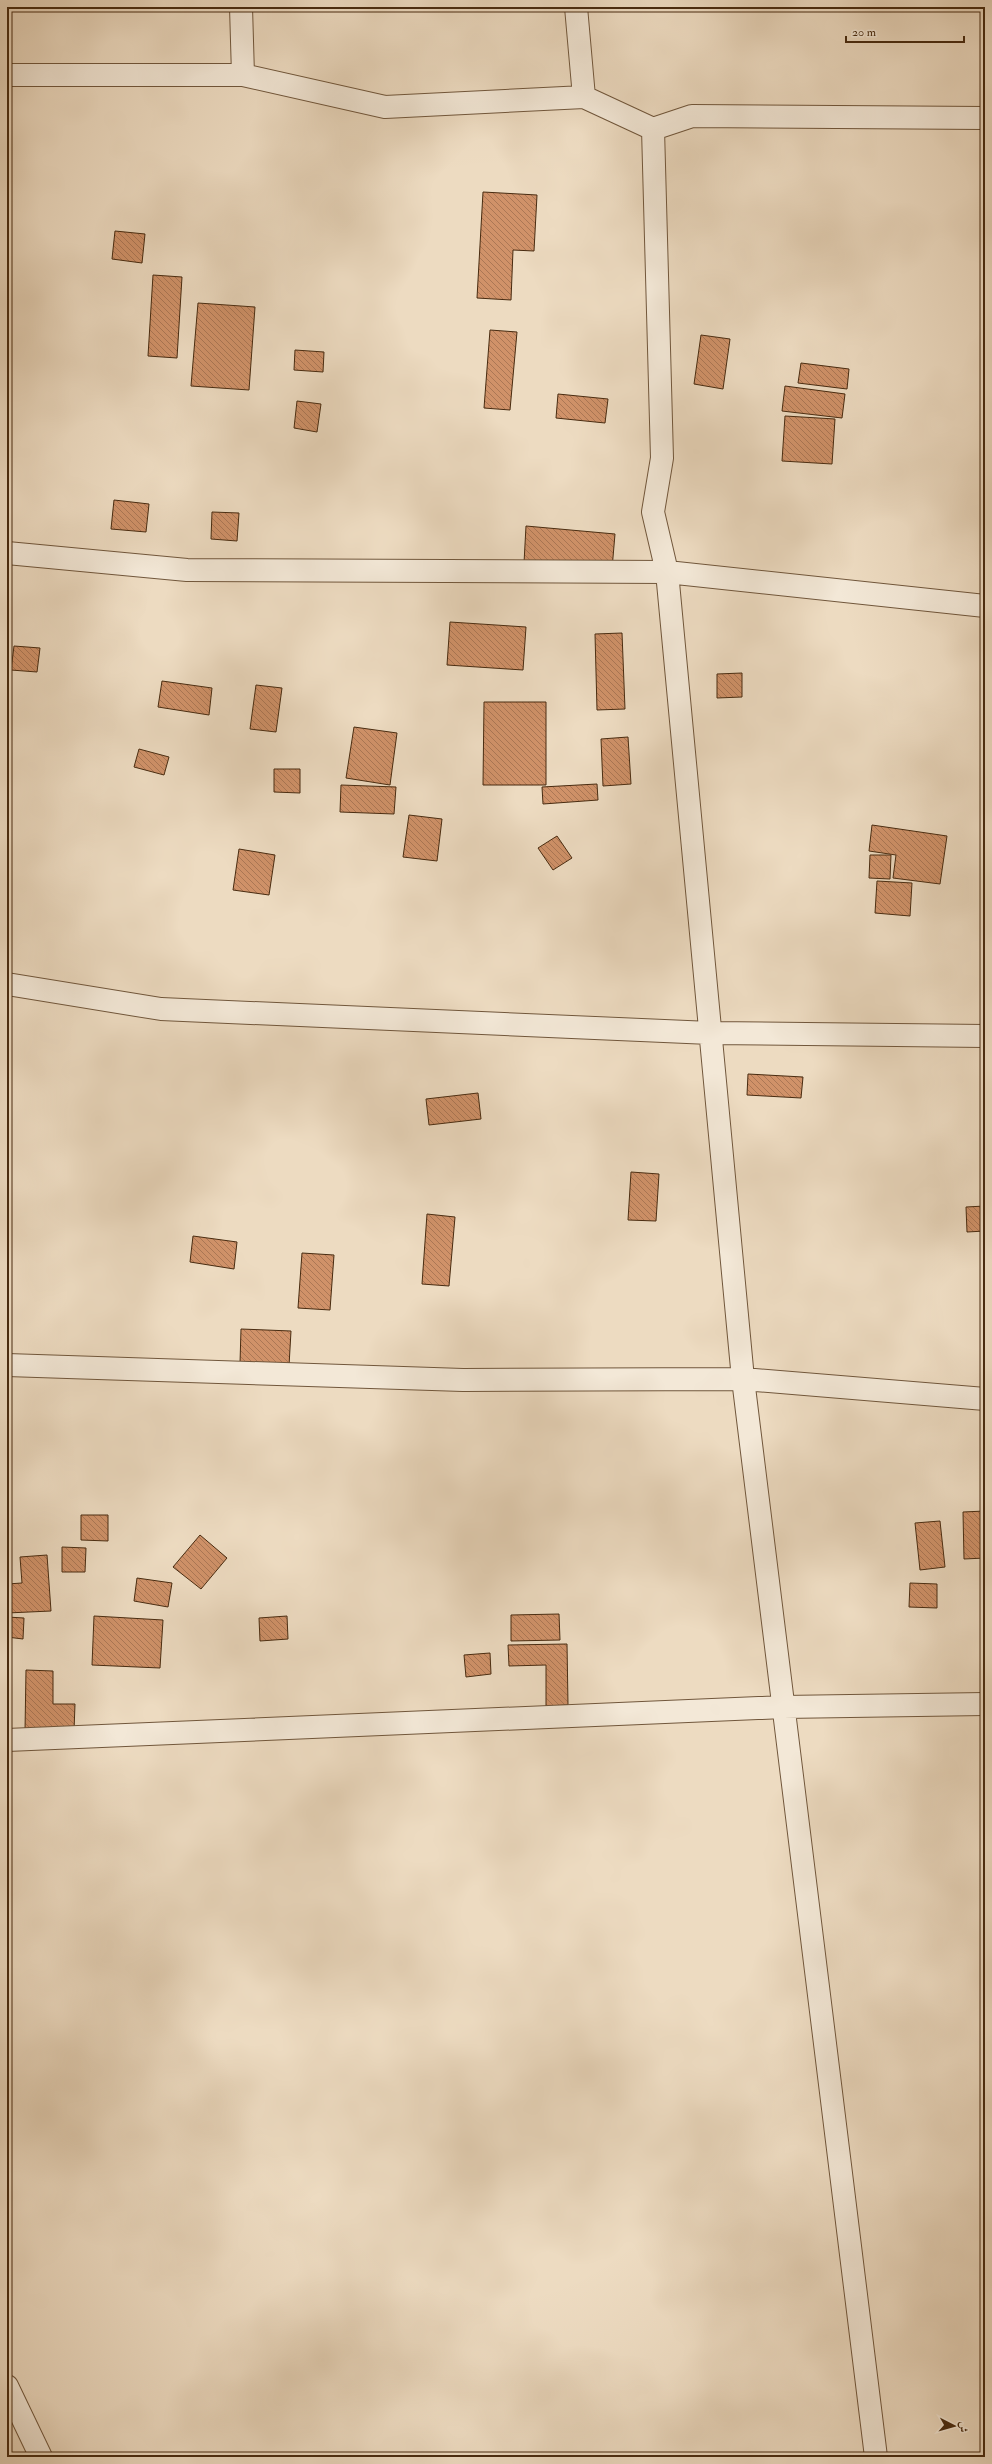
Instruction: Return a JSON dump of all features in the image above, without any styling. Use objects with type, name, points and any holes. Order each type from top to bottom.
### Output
[{"type":"street","points":[[242,7],[243,75]]},
{"type":"street","points":[[576,7],[584,97]]},
{"type":"street","points":[[7,75],[243,75],[385,107],[584,97],[653,129],[692,116],[985,118]]},
{"type":"street","points":[[653,129],[662,458],[653,512],[667,572],[743,1378],[876,2457]]},
{"type":"street","points":[[7,553],[187,570],[667,572],[985,606]]},
{"type":"street","points":[[7,984],[162,1010],[710,1033],[985,1036]]},
{"type":"street","points":[[7,1365],[463,1380],[743,1378],[985,1399]]},
{"type":"street","points":[[7,1740],[783,1707],[985,1704]]},
{"type":"street","points":[[7,2386],[41,2457]]},
{"type":"building","points":[[483,192],[537,195],[534,251],[513,250],[511,300],[477,298]]},
{"type":"building","points":[[115,231],[145,234],[142,263],[112,259]]},
{"type":"building","points":[[153,275],[182,277],[177,358],[148,356]]},
{"type":"building","points":[[198,303],[255,307],[249,390],[191,386]]},
{"type":"building","points":[[490,330],[517,332],[510,410],[484,408]]},
{"type":"building","points":[[701,335],[730,339],[723,389],[694,384]]},
{"type":"building","points":[[295,350],[324,352],[323,372],[294,370]]},
{"type":"building","points":[[801,363],[849,369],[847,389],[798,383]]},
{"type":"building","points":[[785,386],[845,394],[842,418],[782,411]]},
{"type":"building","points":[[558,394],[608,399],[605,423],[556,418]]},
{"type":"building","points":[[297,401],[321,404],[317,432],[294,428]]},
{"type":"building","points":[[785,416],[835,419],[832,464],[782,461]]},
{"type":"building","points":[[114,500],[149,504],[146,532],[111,529]]},
{"type":"building","points":[[212,512],[239,513],[237,541],[211,539]]},
{"type":"building","points":[[526,526],[615,534],[612,569],[524,563]]},
{"type":"building","points":[[450,622],[526,627],[523,670],[447,665]]},
{"type":"building","points":[[622,633],[625,709],[597,710],[595,634]]},
{"type":"building","points":[[14,646],[40,648],[37,672],[11,670]]},
{"type":"building","points":[[742,673],[742,697],[717,698],[717,674]]},
{"type":"building","points":[[162,681],[212,688],[209,715],[158,707]]},
{"type":"building","points":[[256,685],[282,688],[276,732],[250,729]]},
{"type":"building","points":[[484,702],[546,702],[546,785],[483,785]]},
{"type":"building","points":[[354,727],[397,733],[390,785],[346,778]]},
{"type":"building","points":[[628,737],[631,784],[603,786],[601,739]]},
{"type":"building","points":[[139,749],[169,757],[164,775],[134,767]]},
{"type":"building","points":[[274,769],[300,769],[300,793],[274,792]]},
{"type":"building","points":[[597,784],[598,800],[543,804],[542,787]]},
{"type":"building","points":[[341,785],[396,787],[394,814],[340,812]]},
{"type":"building","points":[[409,815],[442,819],[437,861],[403,857]]},
{"type":"building","points":[[872,825],[947,836],[940,884],[893,878],[896,855],[869,851]]},
{"type":"building","points":[[557,836],[572,858],[553,870],[538,848]]},
{"type":"building","points":[[239,849],[275,855],[269,895],[233,890]]},
{"type":"building","points":[[870,855],[891,855],[890,879],[869,878]]},
{"type":"building","points":[[877,881],[912,883],[910,916],[875,913]]},
{"type":"building","points":[[748,1074],[803,1077],[801,1098],[747,1095]]},
{"type":"building","points":[[478,1093],[481,1119],[429,1125],[426,1099]]},
{"type":"building","points":[[631,1172],[659,1174],[656,1221],[628,1220]]},
{"type":"building","points":[[985,1206],[985,1231],[967,1232],[966,1207]]},
{"type":"building","points":[[427,1214],[455,1217],[449,1286],[422,1284]]},
{"type":"building","points":[[193,1236],[237,1242],[234,1269],[190,1262]]},
{"type":"building","points":[[302,1253],[334,1255],[330,1310],[298,1308]]},
{"type":"building","points":[[241,1329],[291,1331],[289,1366],[240,1363]]},
{"type":"building","points":[[985,1511],[985,1558],[964,1559],[963,1512]]},
{"type":"building","points":[[81,1515],[108,1515],[108,1541],[81,1540]]},
{"type":"building","points":[[940,1521],[945,1567],[920,1570],[915,1523]]},
{"type":"building","points":[[200,1535],[227,1558],[201,1589],[173,1567]]},
{"type":"building","points":[[62,1547],[86,1548],[85,1572],[62,1572]]},
{"type":"building","points":[[47,1555],[51,1611],[7,1613],[7,1584],[22,1583],[20,1557]]},
{"type":"building","points":[[137,1578],[172,1583],[168,1607],[134,1601]]},
{"type":"building","points":[[910,1583],[937,1584],[937,1608],[909,1607]]},
{"type":"building","points":[[559,1614],[560,1640],[511,1641],[511,1615]]},
{"type":"building","points":[[94,1616],[163,1620],[160,1668],[92,1665]]},
{"type":"building","points":[[287,1616],[288,1639],[260,1641],[259,1618]]},
{"type":"building","points":[[7,1617],[24,1618],[23,1639],[7,1637]]},
{"type":"building","points":[[567,1644],[568,1705],[546,1706],[546,1665],[509,1666],[508,1645]]},
{"type":"building","points":[[490,1653],[491,1674],[466,1677],[464,1655]]},
{"type":"building","points":[[26,1670],[53,1671],[53,1704],[75,1704],[74,1731],[25,1731]]}]
